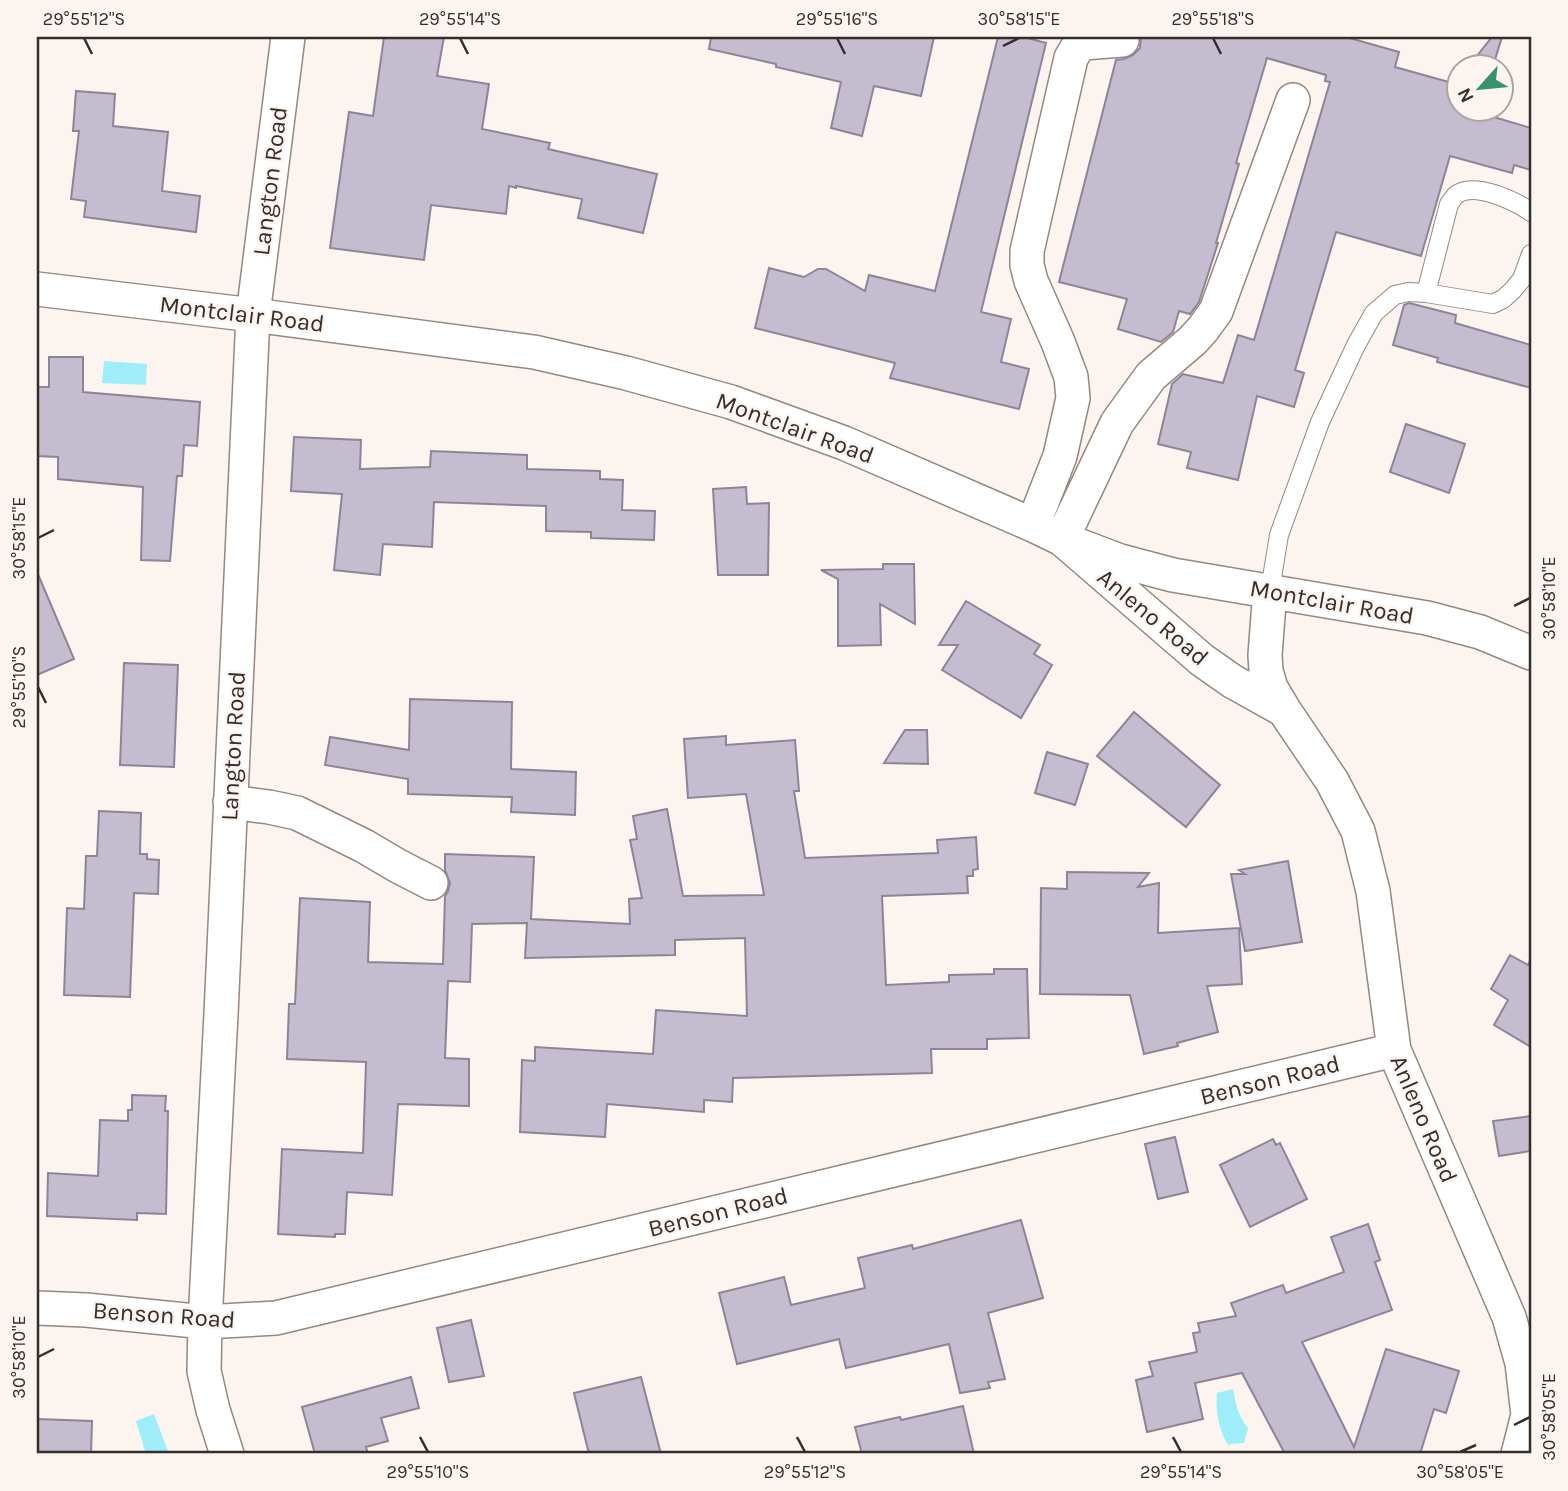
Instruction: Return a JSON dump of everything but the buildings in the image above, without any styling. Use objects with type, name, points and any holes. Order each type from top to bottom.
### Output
[{"type":"street","name":"Langton Road","points":[[227,1454],[204,1371],[205,1322],[253,315],[288,37]]},
{"type":"street","points":[[1048,532],[1060,456],[1073,398],[1071,377],[1031,281],[1027,251],[1071,58],[1083,43],[1122,40]]},
{"type":"street","points":[[1048,532],[1117,423],[1151,376],[1192,341],[1216,311],[1293,100]]},
{"type":"street","name":"Montclair Road","points":[[37,289],[534,352],[626,373],[731,402],[844,443],[1120,561],[1173,575],[1427,618],[1480,632],[1531,653]]},
{"type":"street","name":"Anleno Road","points":[[1048,532],[1202,660],[1232,681],[1284,710]]},
{"type":"street","name":"Anleno Road","points":[[1270,590],[1265,655],[1271,688],[1332,781],[1358,831],[1373,891],[1394,1050],[1509,1317],[1522,1363],[1528,1415],[1518,1454]]},
{"type":"street","points":[[230,802],[297,813],[431,883]]},
{"type":"street","name":"Benson Road","points":[[37,1308],[205,1322],[276,1318],[1394,1050]]},
{"type":"lane","points":[[1426,293],[1449,204],[1455,196],[1476,191],[1500,196],[1531,212]]},
{"type":"lane","points":[[1270,590],[1279,535],[1320,422],[1374,313],[1395,295],[1408,292],[1493,304],[1503,299],[1522,279],[1531,254]]},
{"type":"water","points":[[104,361],[147,364],[146,385],[102,383]]},
{"type":"water","points":[[1233,1389],[1236,1405],[1248,1428],[1244,1443],[1229,1444],[1230,1447],[1217,1414],[1217,1393]]},
{"type":"water","points":[[154,1414],[169,1454],[146,1454],[136,1421]]}]
